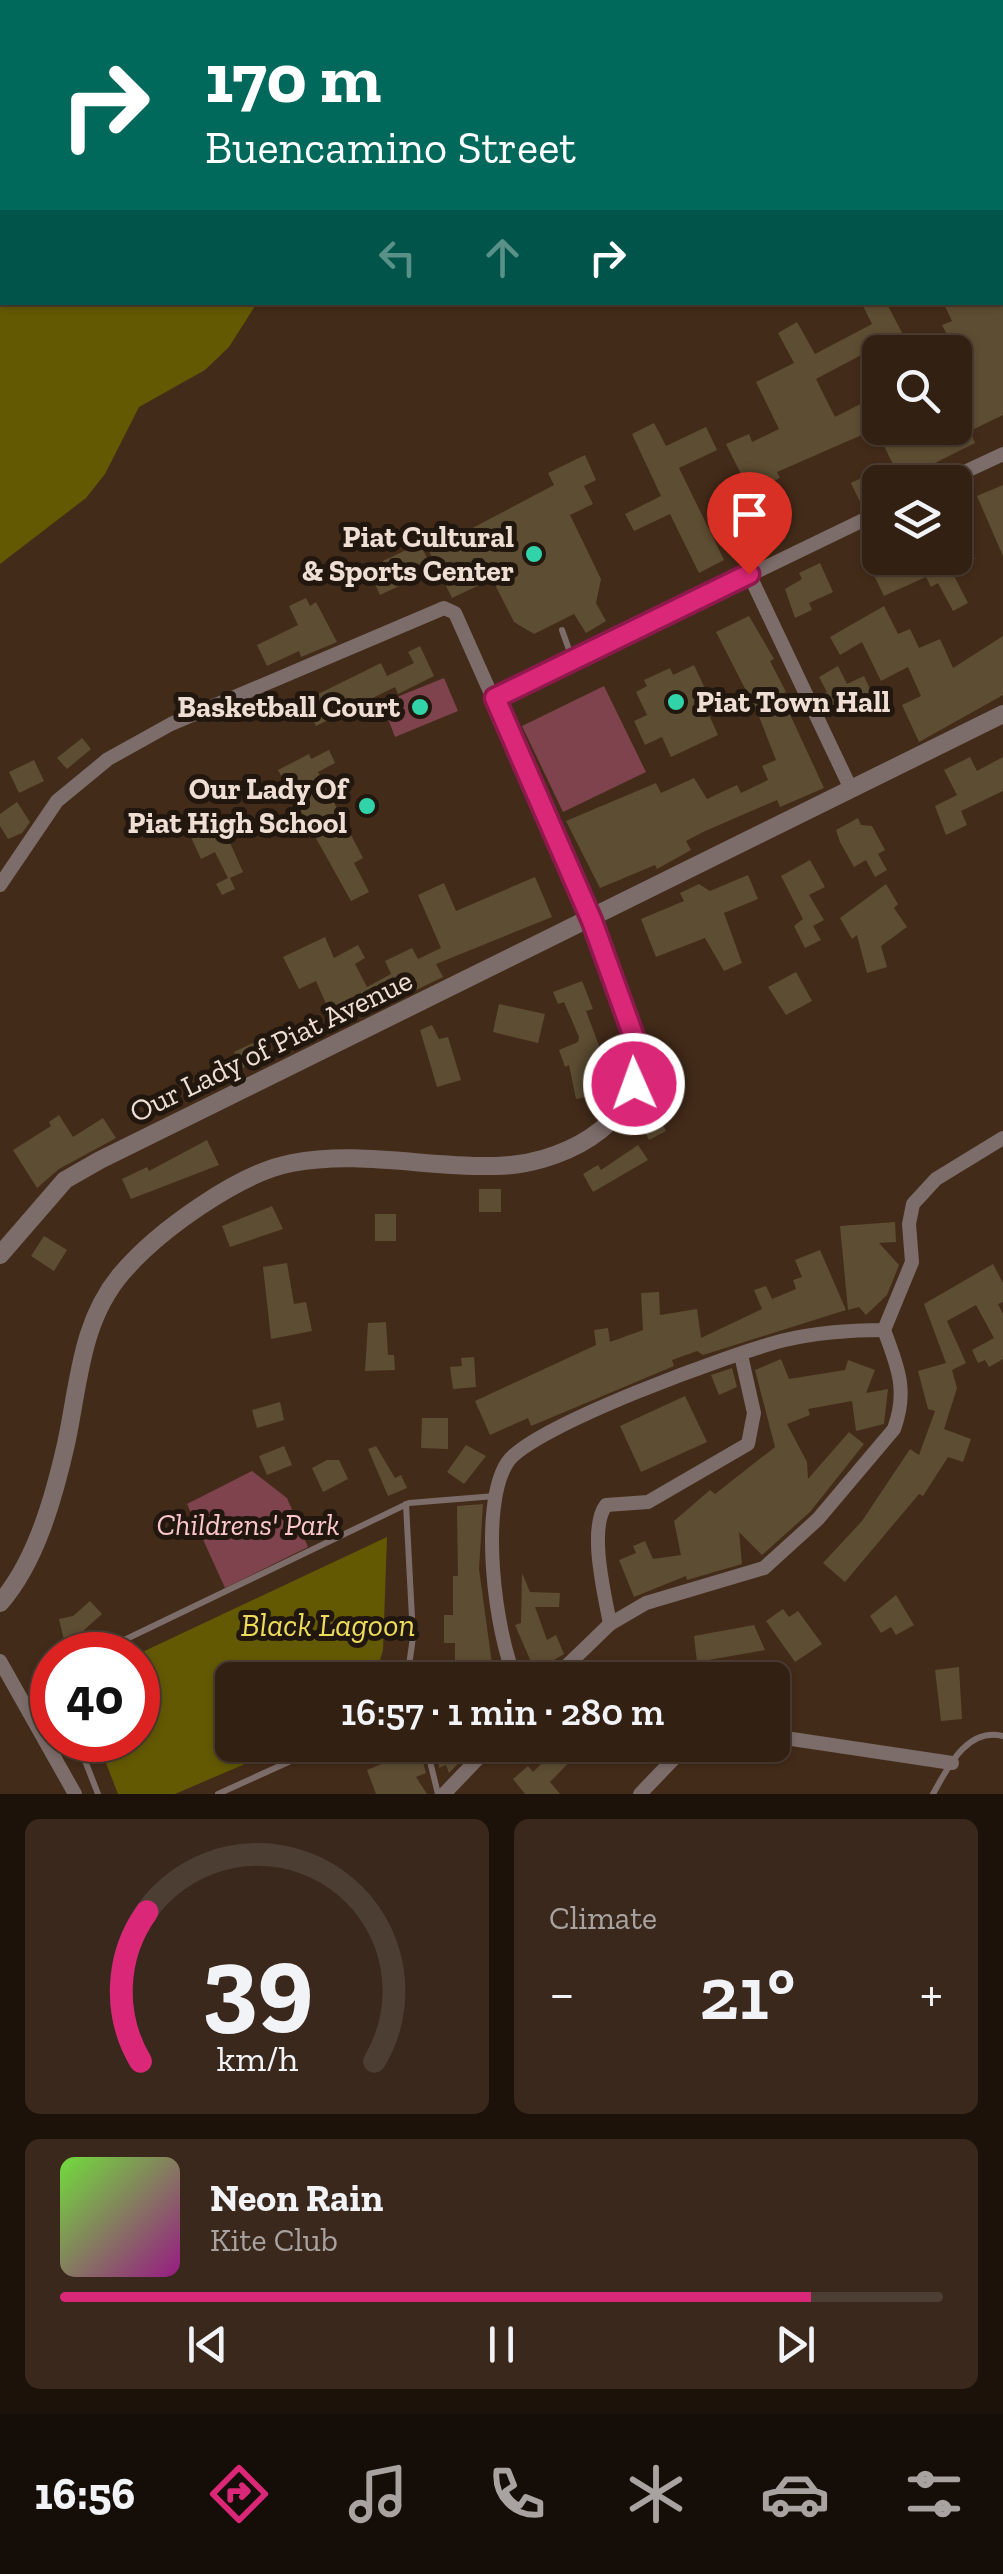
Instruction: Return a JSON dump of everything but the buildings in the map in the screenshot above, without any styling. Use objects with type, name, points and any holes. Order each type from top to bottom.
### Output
[{"type":"street","points":[[972,469],[1003,454]]},
{"type":"street","points":[[495,698],[862,521]]},
{"type":"street","points":[[749,574],[851,789]]},
{"type":"street","points":[[0,885],[57,801],[108,759],[172,724],[436,610],[454,613],[592,921],[634,1037],[634,1084],[615,1118],[578,1145],[514,1165],[350,1158],[288,1163],[220,1193],[176,1225],[121,1274],[90,1326],[66,1446],[21,1580],[0,1603]]},
{"type":"street","name":"Our Lady of Piat Avenue","points":[[0,1255],[65,1180],[100,1160],[592,921],[1003,714]]},
{"type":"street","points":[[571,1662],[610,1624],[646,1603],[764,1568],[818,1519],[894,1429],[900,1412],[902,1377],[884,1330],[912,1262],[908,1224],[914,1204],[936,1179],[1003,1138]]},
{"type":"street","points":[[510,1662],[496,1600],[496,1484],[508,1460],[534,1439],[783,1340],[842,1330],[884,1330]]},
{"type":"street","points":[[610,1624],[599,1551],[600,1513],[606,1505],[648,1502],[748,1444],[754,1414],[741,1355]]},
{"type":"street","points":[[0,1661],[75,1794]]},
{"type":"street","points":[[790,1739],[952,1763]]},
{"type":"street","points":[[441,1794],[473,1762]]},
{"type":"street","points":[[640,1794],[671,1762]]},
{"type":"lane","points":[[562,630],[573,661]]},
{"type":"lane","points":[[141,1632],[406,1504],[420,1499],[496,1496]]},
{"type":"lane","points":[[406,1504],[413,1637],[410,1662]]},
{"type":"lane","points":[[933,1794],[952,1763],[978,1736],[1003,1736]]},
{"type":"lane","points":[[86,1762],[98,1794]]},
{"type":"lane","points":[[218,1794],[289,1762]]},
{"type":"lane","points":[[431,1762],[441,1794]]},
{"type":"green space","name":"Basketball Court","points":[[444,678],[458,711],[395,737],[382,703]]},
{"type":"green space","points":[[604,686],[646,772],[563,812],[522,726]]},
{"type":"green space","name":"Childrens' Park","points":[[252,1471],[287,1498],[308,1547],[225,1588],[187,1504]]},
{"type":"water","points":[[0,305],[256,305],[229,347],[205,370],[139,407],[105,474],[86,498],[0,564]]},
{"type":"water","name":"Black Lagoon","points":[[387,1537],[379,1662],[215,1662],[215,1762],[249,1762],[175,1794],[118,1794],[106,1762],[160,1762],[160,1644]]},
{"type":"place","name":"Piat Cultural & Sports Center","points":[[534,554]]},
{"type":"place","name":"Piat Town Hall","points":[[676,702]]},
{"type":"place","name":"Basketball Court","points":[[420,707]]},
{"type":"place","name":"Our Lady Of Piat High School","points":[[367,806]]},
{"type":"route","points":[[634,1084],[634,1037],[592,921],[495,698],[749,574]]}]
